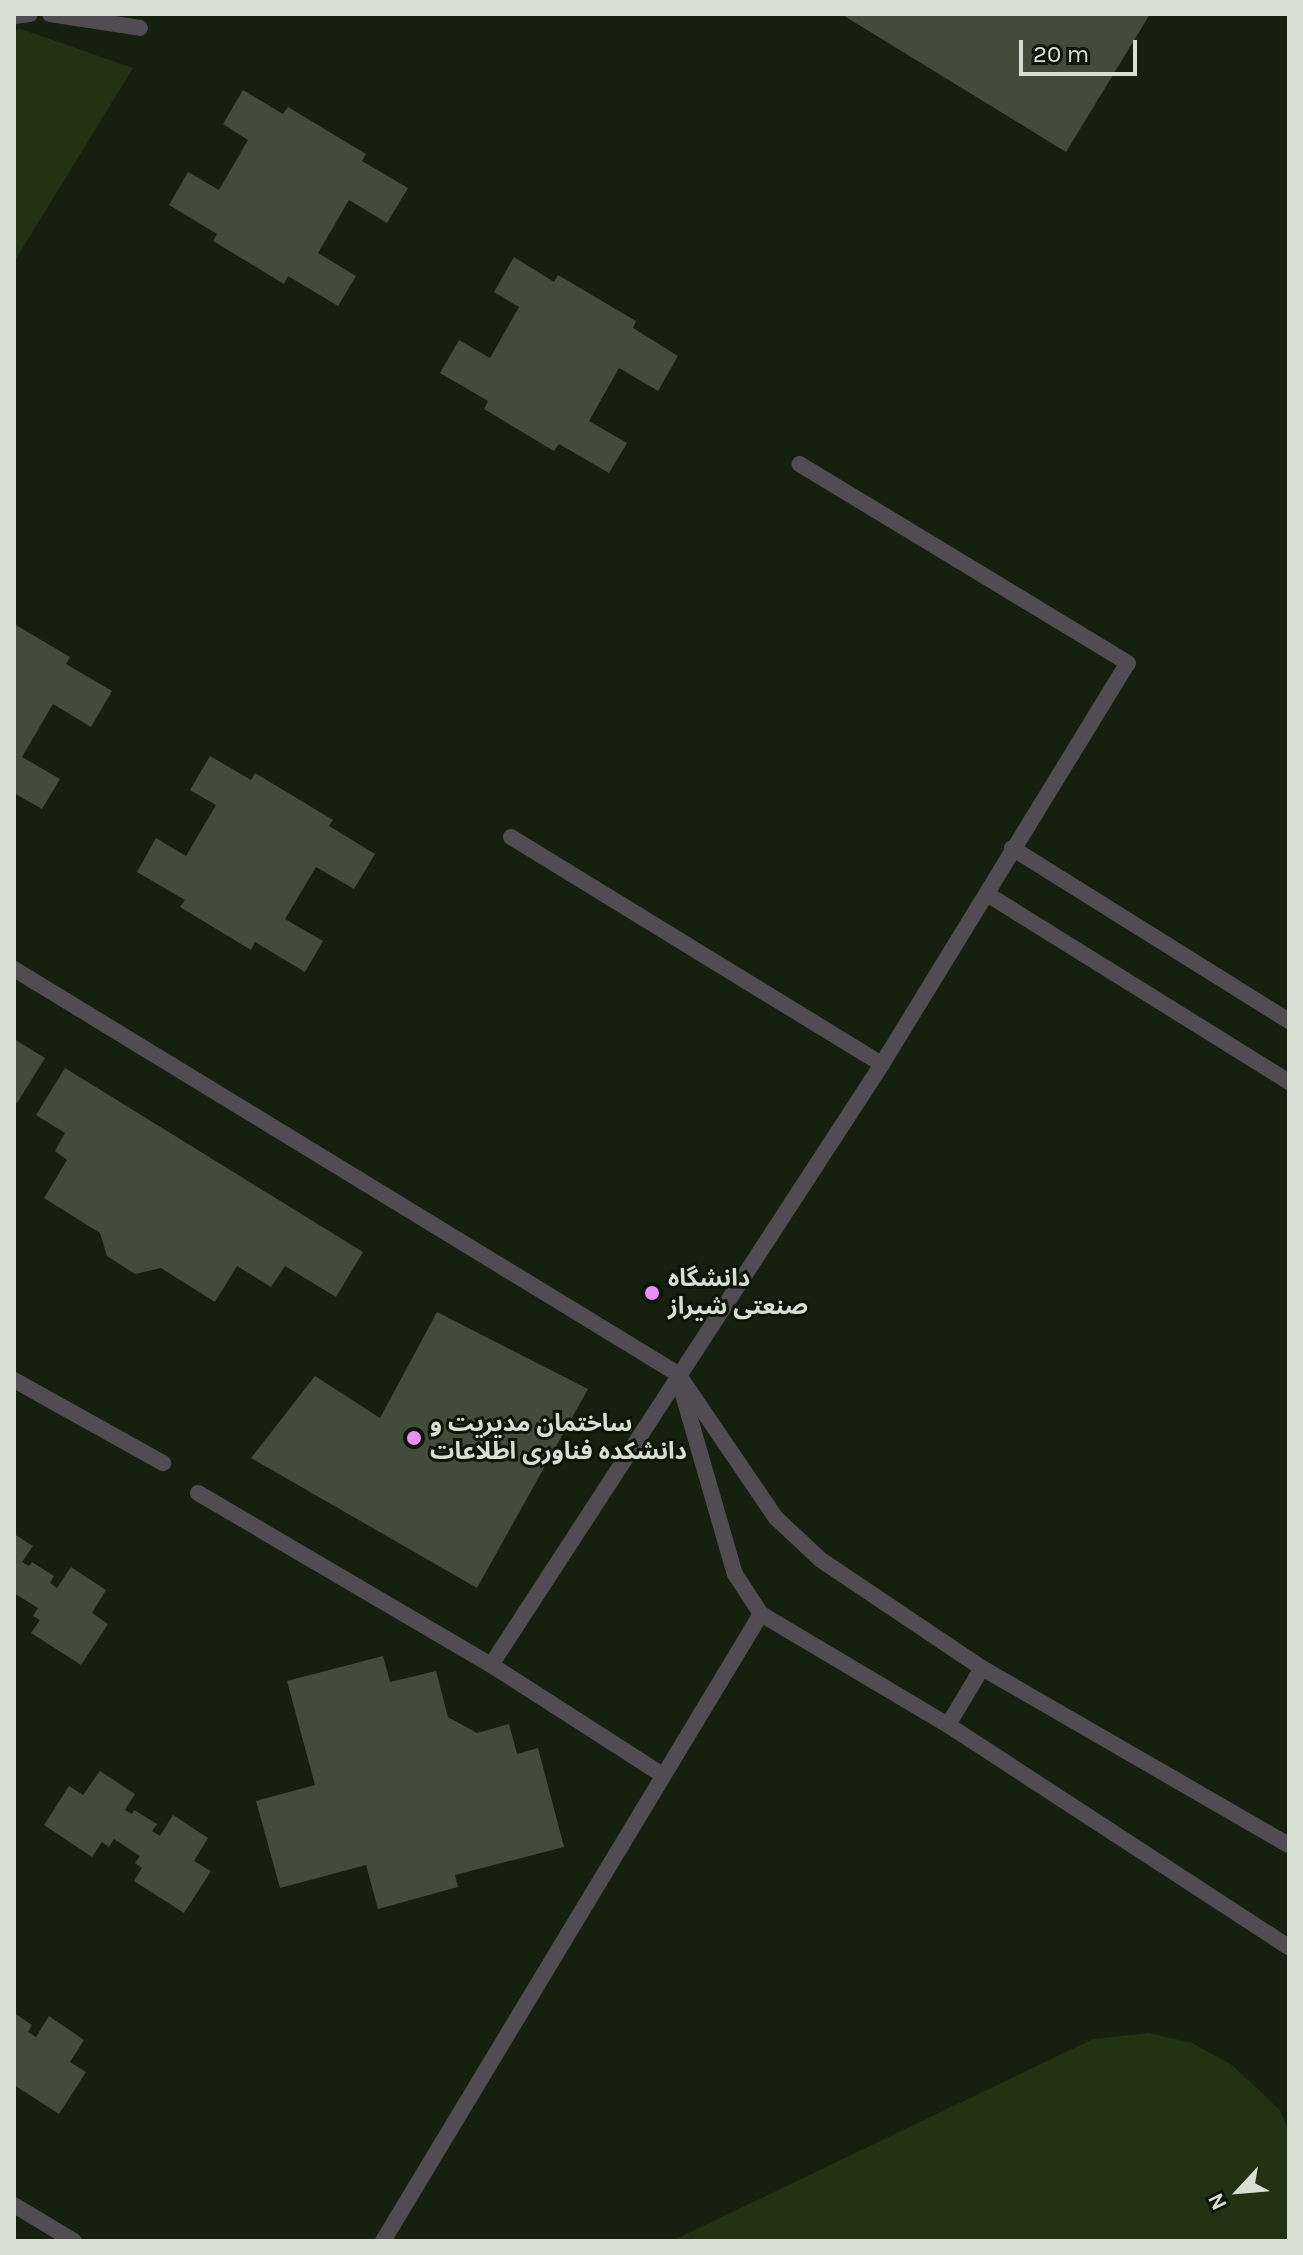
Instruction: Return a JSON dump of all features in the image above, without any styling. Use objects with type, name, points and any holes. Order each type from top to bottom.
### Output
[{"type":"lane","points":[[14,16],[30,14]]},
{"type":"lane","points":[[50,14],[140,28]]},
{"type":"lane","points":[[491,1665],[882,1064],[1128,663],[800,464]]},
{"type":"lane","points":[[511,837],[882,1064]]},
{"type":"lane","points":[[1012,848],[1289,1021]]},
{"type":"lane","points":[[987,894],[1289,1082]]},
{"type":"lane","points":[[14,969],[678,1374],[776,1518],[821,1560],[982,1668],[1289,1845]]},
{"type":"lane","points":[[678,1374],[735,1574],[761,1614],[948,1725],[1289,1947]]},
{"type":"lane","points":[[14,1380],[163,1463]]},
{"type":"lane","points":[[198,1493],[491,1665],[661,1774]]},
{"type":"lane","points":[[383,2241],[661,1774],[761,1614]]},
{"type":"lane","points":[[948,1725],[982,1668]]},
{"type":"lane","points":[[14,2205],[74,2241]]},
{"type":"green space","points":[[18,28],[133,68],[14,262],[14,35]]},
{"type":"green space","points":[[1149,2033],[1192,2043],[1232,2065],[1280,2110],[1289,2133],[1289,2241],[672,2241],[1093,2039]]},
{"type":"building","points":[[841,14],[1150,14],[1066,152]]},
{"type":"building","points":[[243,90],[283,114],[288,107],[366,154],[362,161],[408,188],[387,223],[349,200],[318,253],[356,276],[338,306],[288,276],[284,284],[213,241],[217,234],[169,205],[188,172],[219,190],[248,140],[223,124]]},
{"type":"building","points":[[514,257],[554,282],[558,275],[636,321],[633,328],[678,356],[658,391],[619,368],[589,421],[627,443],[609,473],[559,444],[554,451],[484,409],[488,401],[440,373],[459,340],[490,358],[519,307],[494,292]]},
{"type":"building","points":[[14,624],[70,657],[66,664],[112,691],[91,727],[53,704],[22,757],[60,779],[42,809],[14,793]]},
{"type":"building","points":[[210,756],[251,780],[255,773],[333,820],[329,826],[375,854],[354,889],[316,867],[285,919],[323,941],[305,972],[255,942],[251,950],[180,907],[185,900],[137,872],[156,838],[186,856],[216,805],[190,790]]},
{"type":"building","points":[[14,1039],[45,1058],[17,1103],[14,1101]]},
{"type":"building","points":[[65,1068],[363,1252],[336,1297],[285,1266],[271,1287],[237,1266],[215,1302],[161,1268],[135,1274],[107,1256],[100,1233],[44,1198],[67,1160],[55,1151],[65,1133],[36,1115]]},
{"type":"building","name":"ساختمان مدیریت و دانشکده فناوری اطلاعات","points":[[437,1312],[588,1389],[477,1588],[251,1458],[315,1376],[380,1418]]},
{"type":"building","points":[[14,1534],[33,1546],[22,1562],[29,1566],[32,1562],[54,1576],[50,1583],[57,1588],[71,1567],[106,1590],[92,1613],[108,1624],[81,1665],[31,1633],[40,1620],[33,1616],[38,1608],[14,1593]]},
{"type":"building","points":[[383,1656],[390,1682],[436,1671],[448,1717],[477,1733],[509,1724],[517,1754],[538,1748],[564,1847],[455,1875],[458,1887],[378,1909],[366,1865],[280,1888],[256,1801],[315,1785],[287,1681]]},
{"type":"building","points":[[100,1771],[135,1794],[125,1810],[132,1814],[134,1810],[157,1824],[152,1831],[160,1836],[173,1815],[208,1838],[194,1861],[211,1871],[184,1913],[134,1881],[142,1868],[135,1863],[140,1856],[114,1839],[109,1847],[102,1842],[92,1857],[44,1825],[69,1786],[83,1795]]},
{"type":"building","points":[[14,2013],[32,2025],[28,2032],[36,2037],[49,2016],[84,2040],[70,2062],[86,2072],[59,2114],[14,2085]]},
{"type":"place","name":"دانشگاه صنعتی شیراز","points":[[652,1293]]},
{"type":"place","name":"ساختمان مدیریت و دانشکده فناوری اطلاعات","points":[[414,1438]]}]
